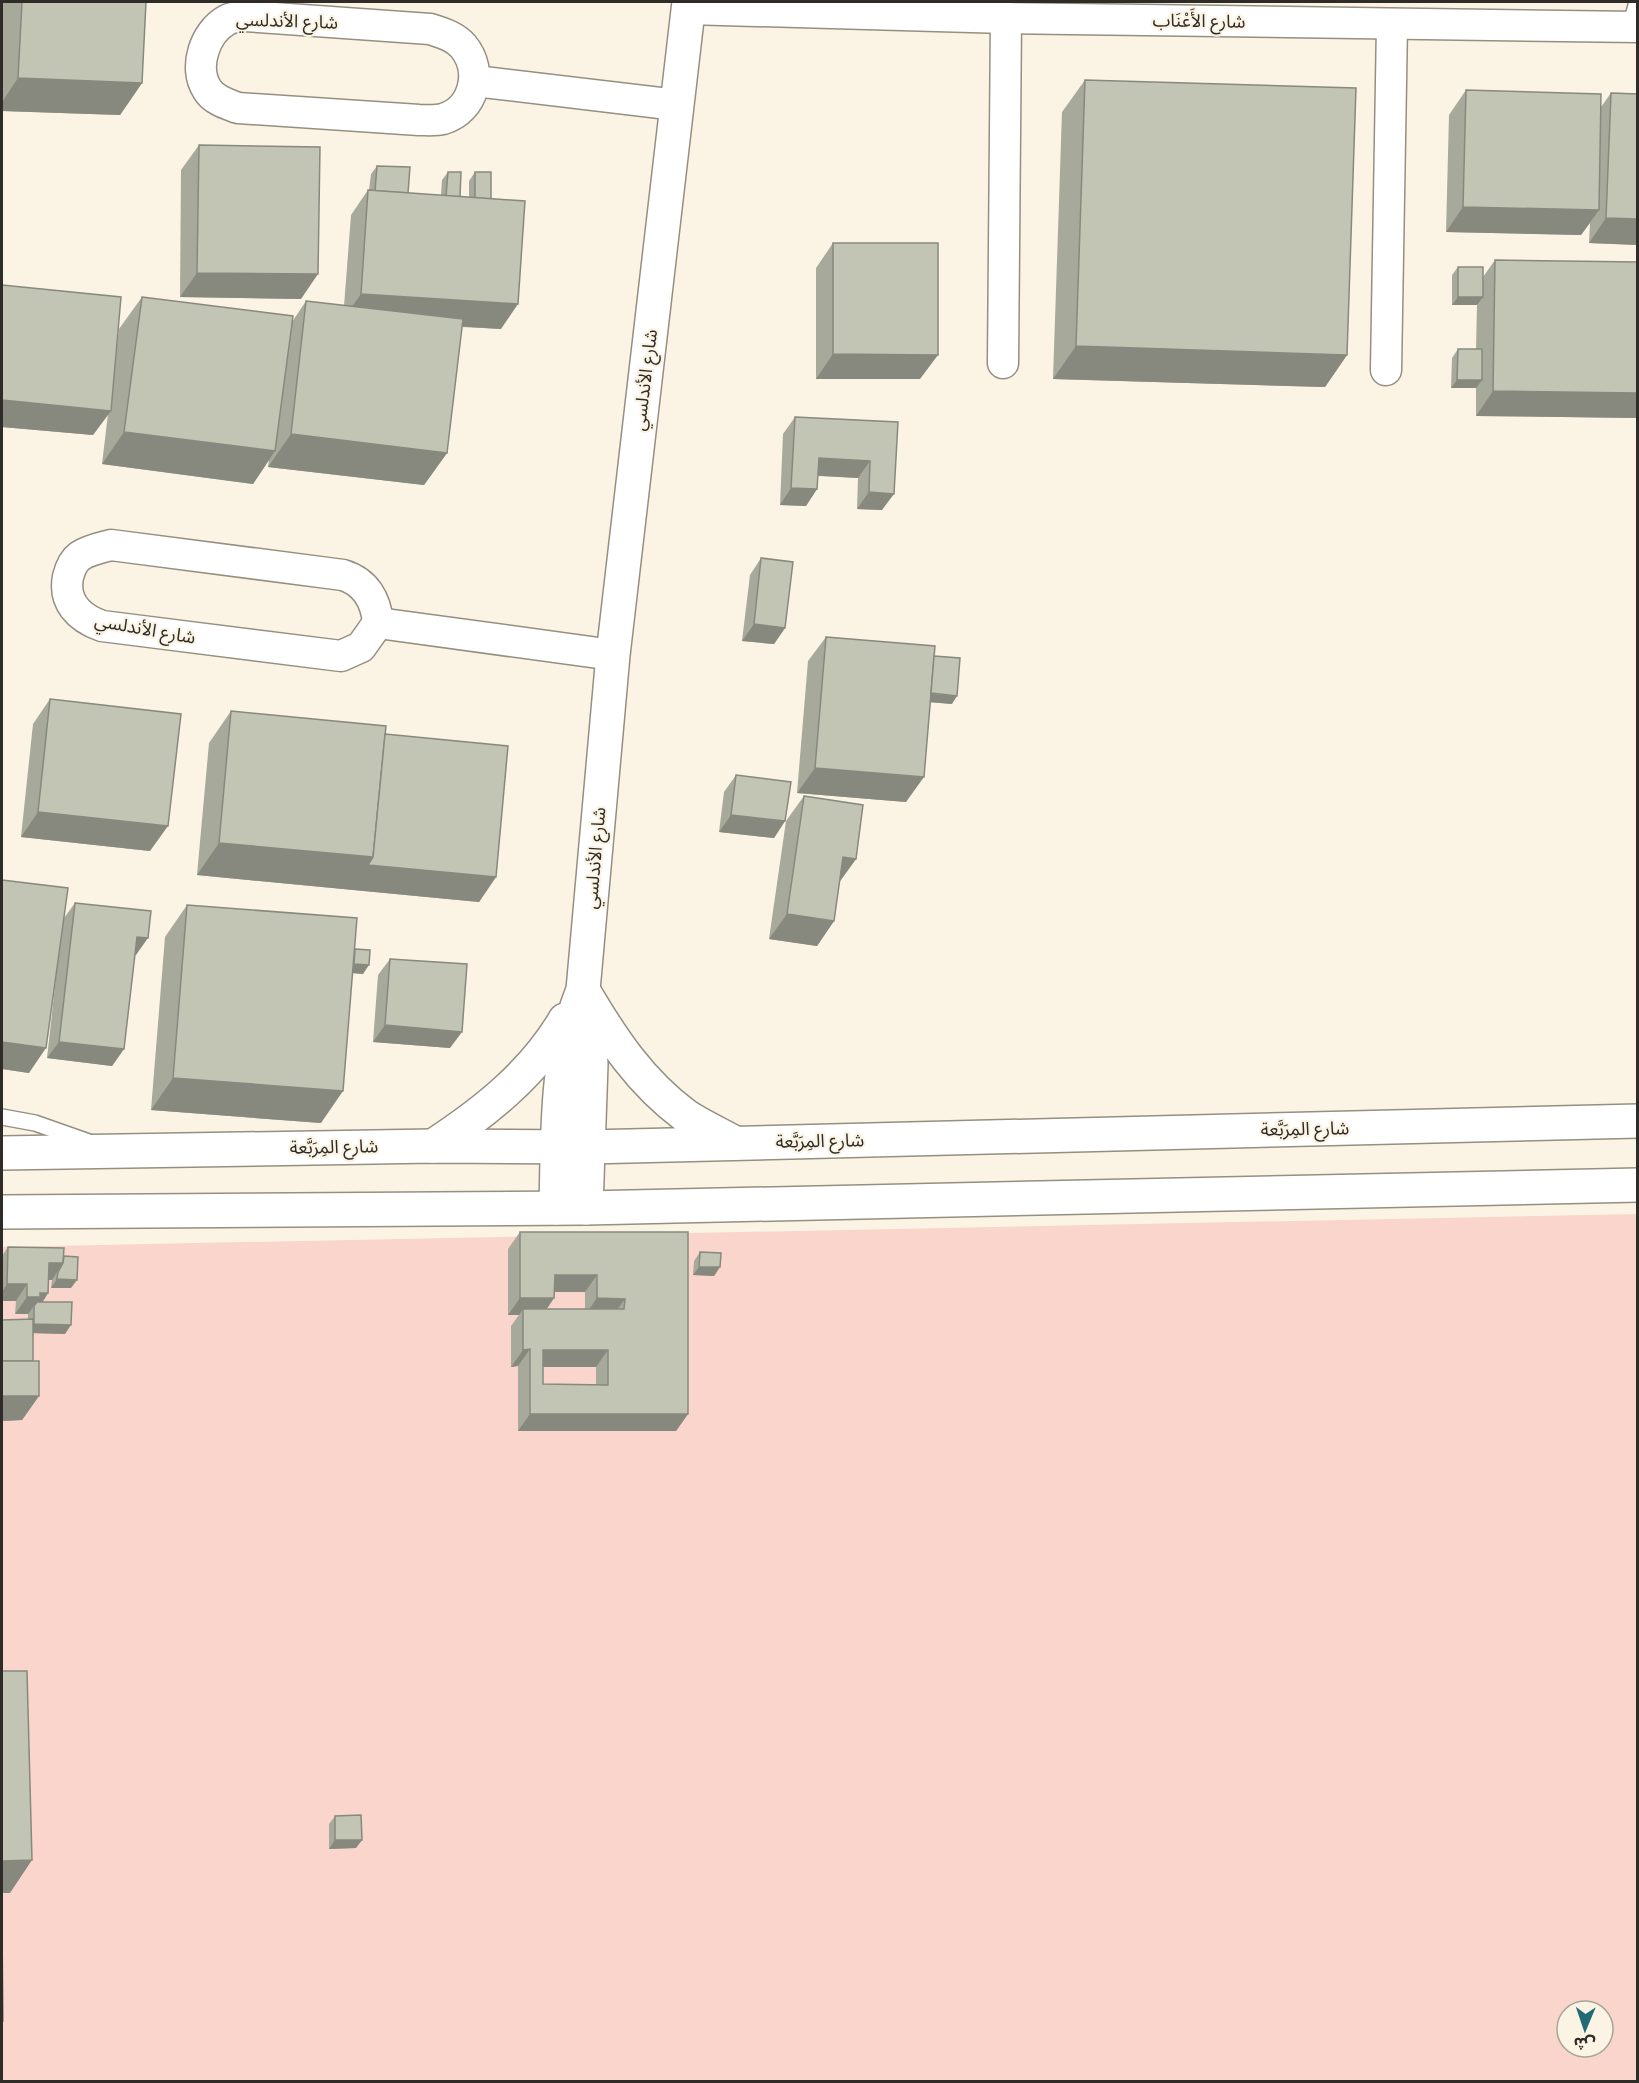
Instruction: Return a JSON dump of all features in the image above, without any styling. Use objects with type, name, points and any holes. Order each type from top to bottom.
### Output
[{"type":"street","name":"شارع الأَعْنَاب","points":[[688,5],[1006,18],[1344,13],[1392,24],[1635,18]]},
{"type":"street","name":"شارع الأندلسي","points":[[571,1208],[573,1146],[566,1042],[583,990],[613,655],[688,5]]},
{"type":"street","name":"شارع الأندلسي","points":[[245,16],[430,29],[449,35],[462,45],[470,57],[475,81],[467,102],[458,112],[441,119],[419,120],[238,108],[222,103],[207,90],[202,72],[203,53],[207,38],[219,26],[228,19],[245,16]]},
{"type":"street","points":[[1003,363],[1006,18]]},
{"type":"street","points":[[1386,370],[1392,24]]},
{"type":"street","points":[[475,81],[677,105]]},
{"type":"street","name":"شارع الأندلسي","points":[[111,545],[343,575],[362,584],[369,592],[378,623],[368,640],[351,654],[334,656],[294,651],[102,626],[87,620],[76,610],[68,599],[67,583],[70,569],[77,558],[93,549],[111,545]]},
{"type":"street","points":[[378,623],[613,655]]},
{"type":"street","points":[[583,990],[610,1038],[645,1080],[687,1116],[735,1143]]},
{"type":"street","points":[[433,1146],[479,1116],[520,1078],[556,1036],[583,990]]},
{"type":"street","name":"شارع المِرَبَّعة","points":[[2,1153],[735,1143],[1638,1121]]},
{"type":"street","points":[[2,1212],[571,1208],[1638,1185]]},
{"type":"lane","points":[[2,1117],[35,1123],[111,1151]]},
{"type":"shaded area","points":[[1637,1214],[1637,2081],[2,2081],[2,1247]]},
{"type":"building","points":[[22,2],[146,2],[142,83],[18,78]]},
{"type":"building","points":[[1085,80],[1356,88],[1347,355],[1076,346]]},
{"type":"building","points":[[1466,90],[1601,94],[1599,210],[1463,207]]},
{"type":"building","points":[[1611,93],[1638,94],[1638,219],[1606,218]]},
{"type":"building","points":[[199,145],[320,147],[318,274],[197,273]]},
{"type":"building","points":[[377,166],[410,167],[408,193],[375,191]]},
{"type":"building","points":[[448,172],[461,172],[460,197],[446,196]]},
{"type":"building","points":[[475,172],[491,172],[491,199],[475,198]]},
{"type":"building","points":[[368,190],[525,201],[518,304],[361,294]]},
{"type":"building","points":[[833,243],[938,243],[938,355],[833,354]]},
{"type":"building","points":[[1495,260],[1638,262],[1638,393],[1493,391]]},
{"type":"building","points":[[1458,267],[1483,267],[1483,297],[1458,297]]},
{"type":"building","points":[[2,285],[121,297],[111,411],[2,400]]},
{"type":"building","points":[[142,297],[293,316],[275,451],[124,432]]},
{"type":"building","points":[[306,301],[463,319],[447,453],[291,434]]},
{"type":"building","points":[[1458,349],[1482,349],[1482,380],[1457,380]]},
{"type":"building","points":[[795,417],[898,422],[894,494],[869,492],[870,461],[819,458],[817,489],[791,488]]},
{"type":"building","points":[[761,558],[793,562],[785,628],[754,624]]},
{"type":"building","points":[[826,637],[935,646],[924,777],[815,768]]},
{"type":"building","points":[[934,656],[960,658],[957,696],[931,693]]},
{"type":"building","points":[[50,699],[181,714],[168,826],[38,812]]},
{"type":"building","points":[[231,711],[386,726],[373,857],[219,843]]},
{"type":"building","points":[[385,734],[508,746],[496,877],[368,865],[373,857]]},
{"type":"building","points":[[736,775],[791,782],[785,821],[731,815]]},
{"type":"building","points":[[804,796],[863,805],[856,859],[843,857],[834,921],[787,914]]},
{"type":"building","points":[[2,880],[68,888],[46,1048],[2,1042]]},
{"type":"building","points":[[75,903],[151,911],[148,938],[137,937],[124,1049],[59,1042]]},
{"type":"building","points":[[187,905],[357,918],[343,1091],[173,1078]]},
{"type":"building","points":[[355,949],[370,950],[369,965],[354,964]]},
{"type":"building","points":[[390,959],[467,964],[462,1032],[385,1025]]},
{"type":"building","points":[[520,1232],[688,1232],[688,1414],[530,1414],[530,1349],[523,1350],[523,1309],[624,1309],[625,1299],[597,1298],[597,1275],[555,1275],[554,1298],[520,1298]],"holes":[[[543,1350],[608,1350],[608,1385],[543,1384]]]},
{"type":"building","points":[[8,1247],[64,1248],[63,1263],[49,1263],[48,1293],[40,1293],[40,1297],[27,1297],[27,1284],[7,1284]]},
{"type":"building","points":[[700,1252],[721,1253],[720,1267],[699,1267]]},
{"type":"building","points":[[64,1256],[78,1257],[77,1280],[57,1279]]},
{"type":"building","points":[[37,1302],[72,1302],[71,1325],[34,1324],[34,1306]]},
{"type":"building","points":[[33,1319],[33,1361],[2,1361],[2,1320]]},
{"type":"building","points":[[2,1361],[39,1361],[39,1396],[2,1396]]},
{"type":"building","points":[[2,1671],[27,1671],[32,1860],[2,1861]]},
{"type":"building","points":[[361,1815],[362,1840],[335,1840],[335,1816]]},
{"type":"building","points":[[2,1929],[3,2021],[2,2021]]}]
